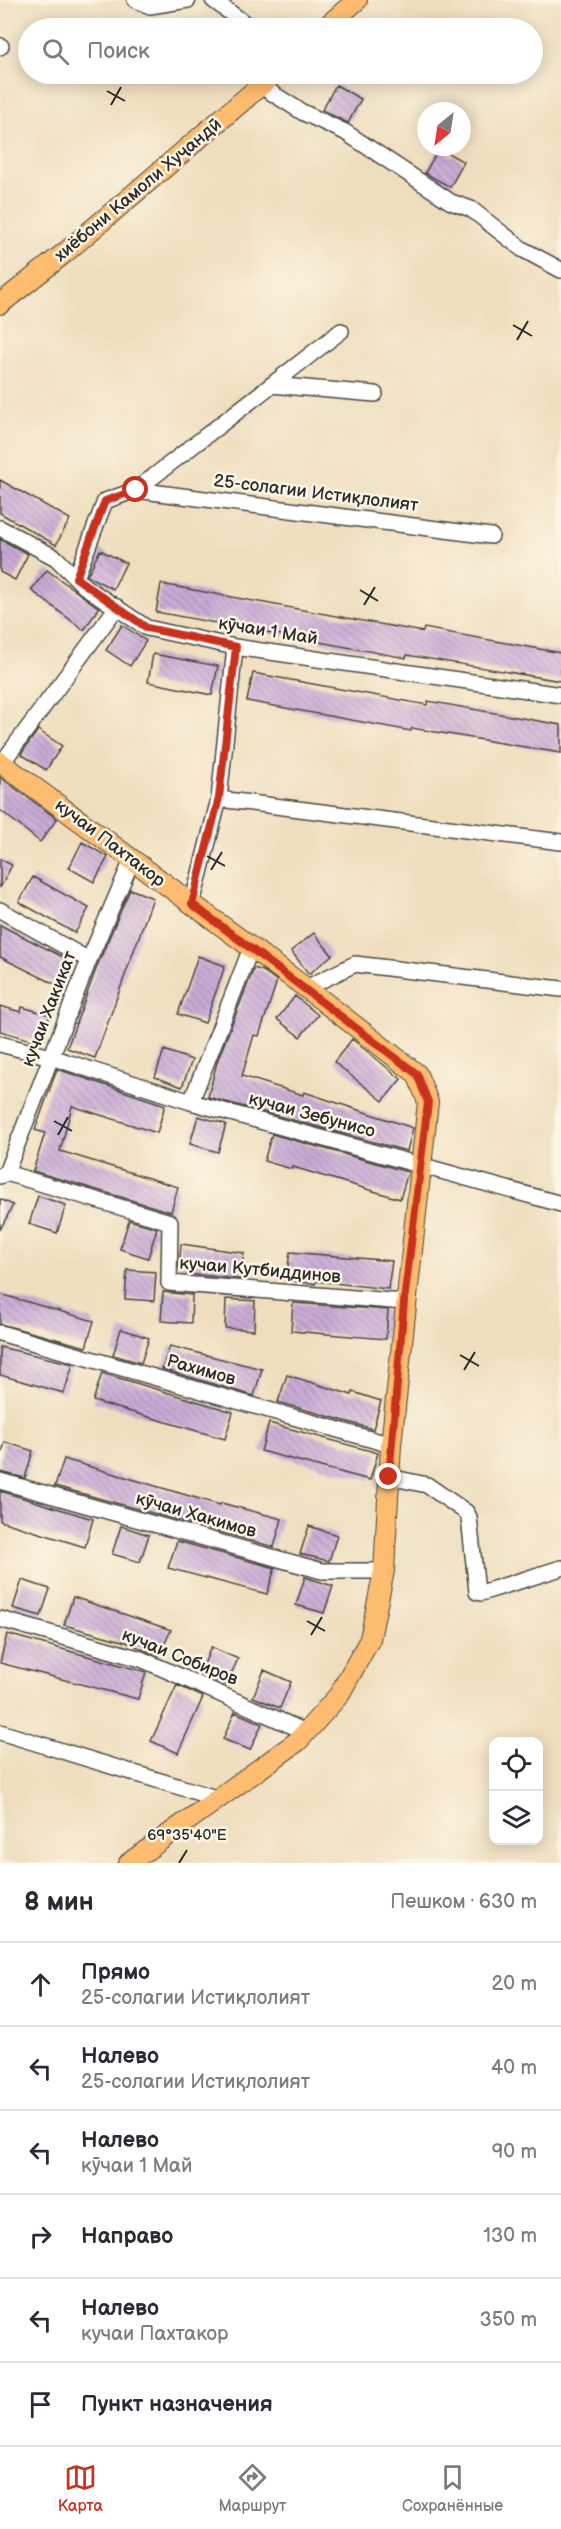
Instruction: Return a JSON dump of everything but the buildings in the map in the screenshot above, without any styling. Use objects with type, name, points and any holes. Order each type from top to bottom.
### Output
[{"type":"main road","points":[[336,18],[357,0]]},
{"type":"main road","name":"хиёбони Камоли Хуҷандӣ","points":[[0,304],[262,84]]},
{"type":"main road","name":"кучаи Пахтакор","points":[[1,763],[306,988],[417,1074],[428,1102],[404,1302],[390,1445],[384,1571],[370,1639],[339,1695],[298,1741],[129,1863]]},
{"type":"street","points":[[135,0],[150,6],[188,0]]},
{"type":"street","points":[[213,0],[237,18]]},
{"type":"street","points":[[271,84],[302,112],[345,132],[451,202],[471,209],[522,249],[561,270]]},
{"type":"street","name":"25-солагии Истиқлолият","points":[[76,578],[105,501],[136,490],[341,331]]},
{"type":"street","points":[[272,385],[375,394]]},
{"type":"street","name":"25-солагии Истиқлолият","points":[[136,490],[491,536]]},
{"type":"street","name":"кӯчаи 1 Май","points":[[0,528],[56,558],[76,578],[147,628],[236,647],[561,695]]},
{"type":"street","points":[[1,763],[117,607]]},
{"type":"street","points":[[192,904],[219,798],[236,647]]},
{"type":"street","points":[[219,798],[561,842]]},
{"type":"street","name":"кучаи Хакикат","points":[[3,1175],[89,960],[132,860]]},
{"type":"street","points":[[0,910],[89,960]]},
{"type":"street","points":[[191,1102],[251,948]]},
{"type":"street","points":[[306,988],[355,964],[561,989]]},
{"type":"street","name":"кучаи Зебунисо","points":[[0,1044],[51,1057],[191,1102],[561,1204]]},
{"type":"street","name":"кучаи Кутбиддинов","points":[[3,1175],[170,1222],[169,1283],[404,1302]]},
{"type":"street","name":"Рахимов","points":[[0,1333],[390,1445]]},
{"type":"street","points":[[389,1477],[427,1485],[466,1512],[469,1517],[477,1592],[481,1593],[561,1568]]},
{"type":"street","name":"кӯчаи Хакимов","points":[[0,1481],[322,1571],[384,1571]]},
{"type":"street","name":"кучаи Собиров","points":[[0,1619],[141,1659],[306,1732]]},
{"type":"street","points":[[0,1732],[219,1799]]},
{"type":"route","points":[[136,490],[105,501],[76,578],[84,586],[147,628],[236,647],[219,798],[192,904],[417,1074],[428,1102],[404,1302],[389,1477]]}]
